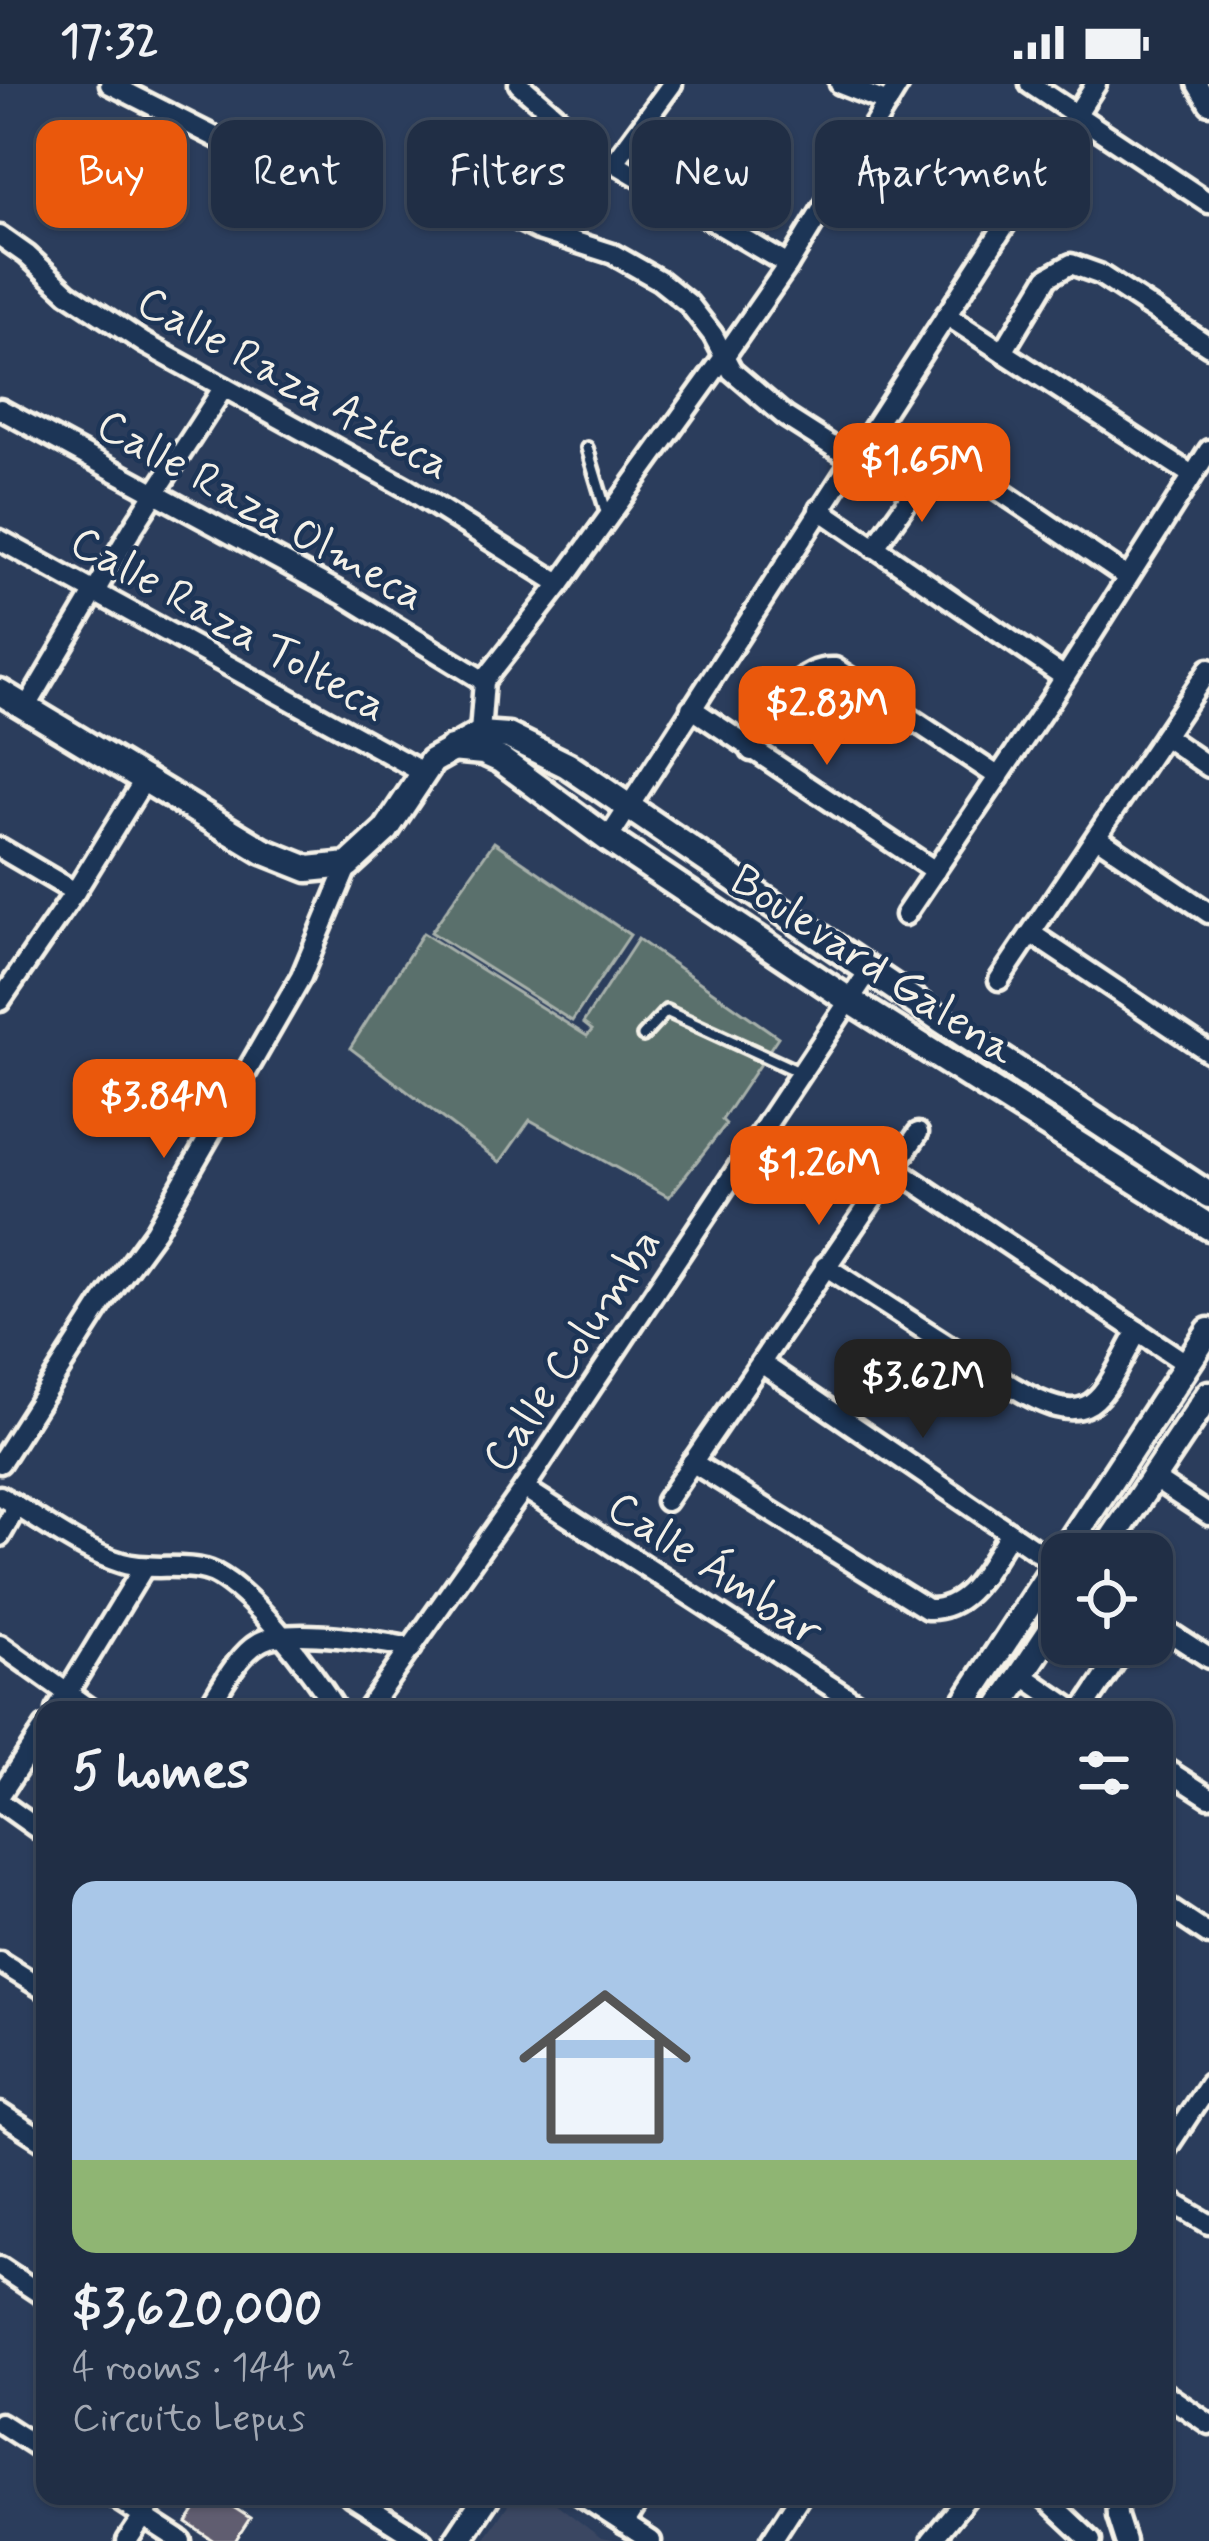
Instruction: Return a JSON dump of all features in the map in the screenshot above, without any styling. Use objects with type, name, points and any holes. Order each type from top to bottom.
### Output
[{"type":"street","points":[[110,84],[211,135]]},
{"type":"street","points":[[519,84],[614,164],[788,265]]},
{"type":"street","points":[[614,164],[673,84]]},
{"type":"street","points":[[840,84],[888,104]]},
{"type":"street","points":[[0,1463],[103,1301],[155,1232],[301,977],[348,865],[386,830],[422,772],[451,749],[492,745],[484,681],[560,584],[788,265],[899,84]]},
{"type":"street","points":[[1030,84],[1209,203]]},
{"type":"street","points":[[608,839],[1096,84]]},
{"type":"street","points":[[1197,84],[1209,104]]},
{"type":"street","points":[[534,228],[613,254],[659,280],[689,304],[732,371],[762,398],[852,459]]},
{"type":"street","name":"Calle Raza Azteca","points":[[0,236],[91,310],[407,488],[560,584]]},
{"type":"street","points":[[1003,352],[1048,277],[1071,264],[1099,274],[1209,346]]},
{"type":"street","points":[[946,316],[1192,475]]},
{"type":"street","points":[[26,708],[155,491],[224,387]]},
{"type":"street","name":"Calle Raza Olmeca","points":[[0,409],[365,607],[484,681]]},
{"type":"street","points":[[905,916],[1209,450]]},
{"type":"street","points":[[874,548],[929,471],[952,466],[980,476],[1126,577]]},
{"type":"street","points":[[819,509],[1064,676]]},
{"type":"street","name":"Calle Raza Tolteca","points":[[0,541],[422,772]]},
{"type":"street","points":[[751,751],[794,684],[815,671],[835,668],[999,777]]},
{"type":"street","points":[[999,980],[1209,669]]},
{"type":"street","points":[[0,692],[286,863],[308,869],[348,865]]},
{"type":"street","points":[[691,708],[935,871]]},
{"type":"street","points":[[1164,736],[1209,767]]},
{"type":"street","name":"Boulevard Galena","points":[[492,745],[567,765],[1209,1195]]},
{"type":"street","name":"Boulevard Galena","points":[[492,745],[608,839],[849,1000],[1209,1227]]},
{"type":"street","points":[[2,995],[75,892],[146,777]]},
{"type":"street","points":[[1097,837],[1209,913]]},
{"type":"street","points":[[0,848],[75,892]]},
{"type":"street","points":[[1032,934],[1209,1052]]},
{"type":"street","name":"Calle Columba","points":[[374,1701],[524,1488],[869,971]]},
{"type":"street","points":[[666,1501],[918,1132]]},
{"type":"street","points":[[893,1168],[1187,1364]]},
{"type":"street","points":[[825,1266],[1013,1387],[1065,1412],[1095,1400],[1138,1331]]},
{"type":"street","points":[[1076,1533],[1209,1331]]},
{"type":"street","points":[[761,1363],[1041,1554]]},
{"type":"street","points":[[1116,1533],[1209,1394]]},
{"type":"street","points":[[692,1462],[927,1609],[945,1610],[959,1603],[1010,1533]]},
{"type":"street","points":[[1153,1478],[1209,1515]]},
{"type":"street","name":"Calle Ámbar","points":[[524,1488],[853,1701]]},
{"type":"street","points":[[0,1535],[9,1501],[119,1562],[209,1570],[255,1604],[331,1701]]},
{"type":"street","points":[[63,1701],[144,1567]]},
{"type":"street","points":[[966,1701],[1041,1587]]},
{"type":"street","points":[[1173,1635],[1209,1658]]},
{"type":"street","points":[[213,1701],[261,1641],[279,1637],[364,1639],[412,1648]]},
{"type":"street","points":[[0,1646],[61,1701]]},
{"type":"street","points":[[1004,1701],[1041,1646]]},
{"type":"street","points":[[1089,1701],[1112,1665]]},
{"type":"street","points":[[1022,1675],[1060,1701]]},
{"type":"street","points":[[36,1741],[0,1798],[36,1827]]},
{"type":"street","points":[[1173,1774],[1209,1797]]},
{"type":"street","points":[[1173,1911],[1209,1935]]},
{"type":"street","points":[[0,1962],[36,1984]]},
{"type":"street","points":[[1173,2138],[1209,2084]]},
{"type":"street","points":[[0,2113],[36,2136]]},
{"type":"street","points":[[1173,2202],[1209,2224]]},
{"type":"street","points":[[0,2267],[36,2290]]},
{"type":"street","points":[[1173,2398],[1209,2424]]},
{"type":"street","points":[[0,2423],[36,2446]]},
{"type":"street","points":[[126,2505],[181,2541]]},
{"type":"street","points":[[127,2541],[151,2505]]},
{"type":"street","points":[[365,2505],[422,2541]]},
{"type":"street","points":[[457,2541],[481,2505]]},
{"type":"street","points":[[596,2505],[651,2541]]},
{"type":"street","points":[[624,2524],[636,2505]]},
{"type":"street","points":[[770,2541],[794,2505]]},
{"type":"street","points":[[932,2541],[961,2505]]},
{"type":"street","points":[[1053,2505],[1091,2541]]},
{"type":"street","points":[[1116,2505],[1125,2541]]},
{"type":"lane","points":[[587,448],[608,518]]},
{"type":"lane","points":[[643,1036],[666,1011],[801,1072]]},
{"type":"shaded area","points":[[508,2505],[558,2505],[601,2538],[619,2541],[483,2541]]},
{"type":"green space","points":[[494,842],[630,935],[572,1021],[431,932]]},
{"type":"green space","points":[[423,933],[587,1036],[592,1030],[583,1023],[638,939],[778,1037],[722,1120],[726,1124],[669,1197],[530,1120],[500,1162],[350,1048]]},
{"type":"building","points":[[199,2505],[230,2505],[250,2518],[235,2541],[214,2541],[187,2523]]}]
